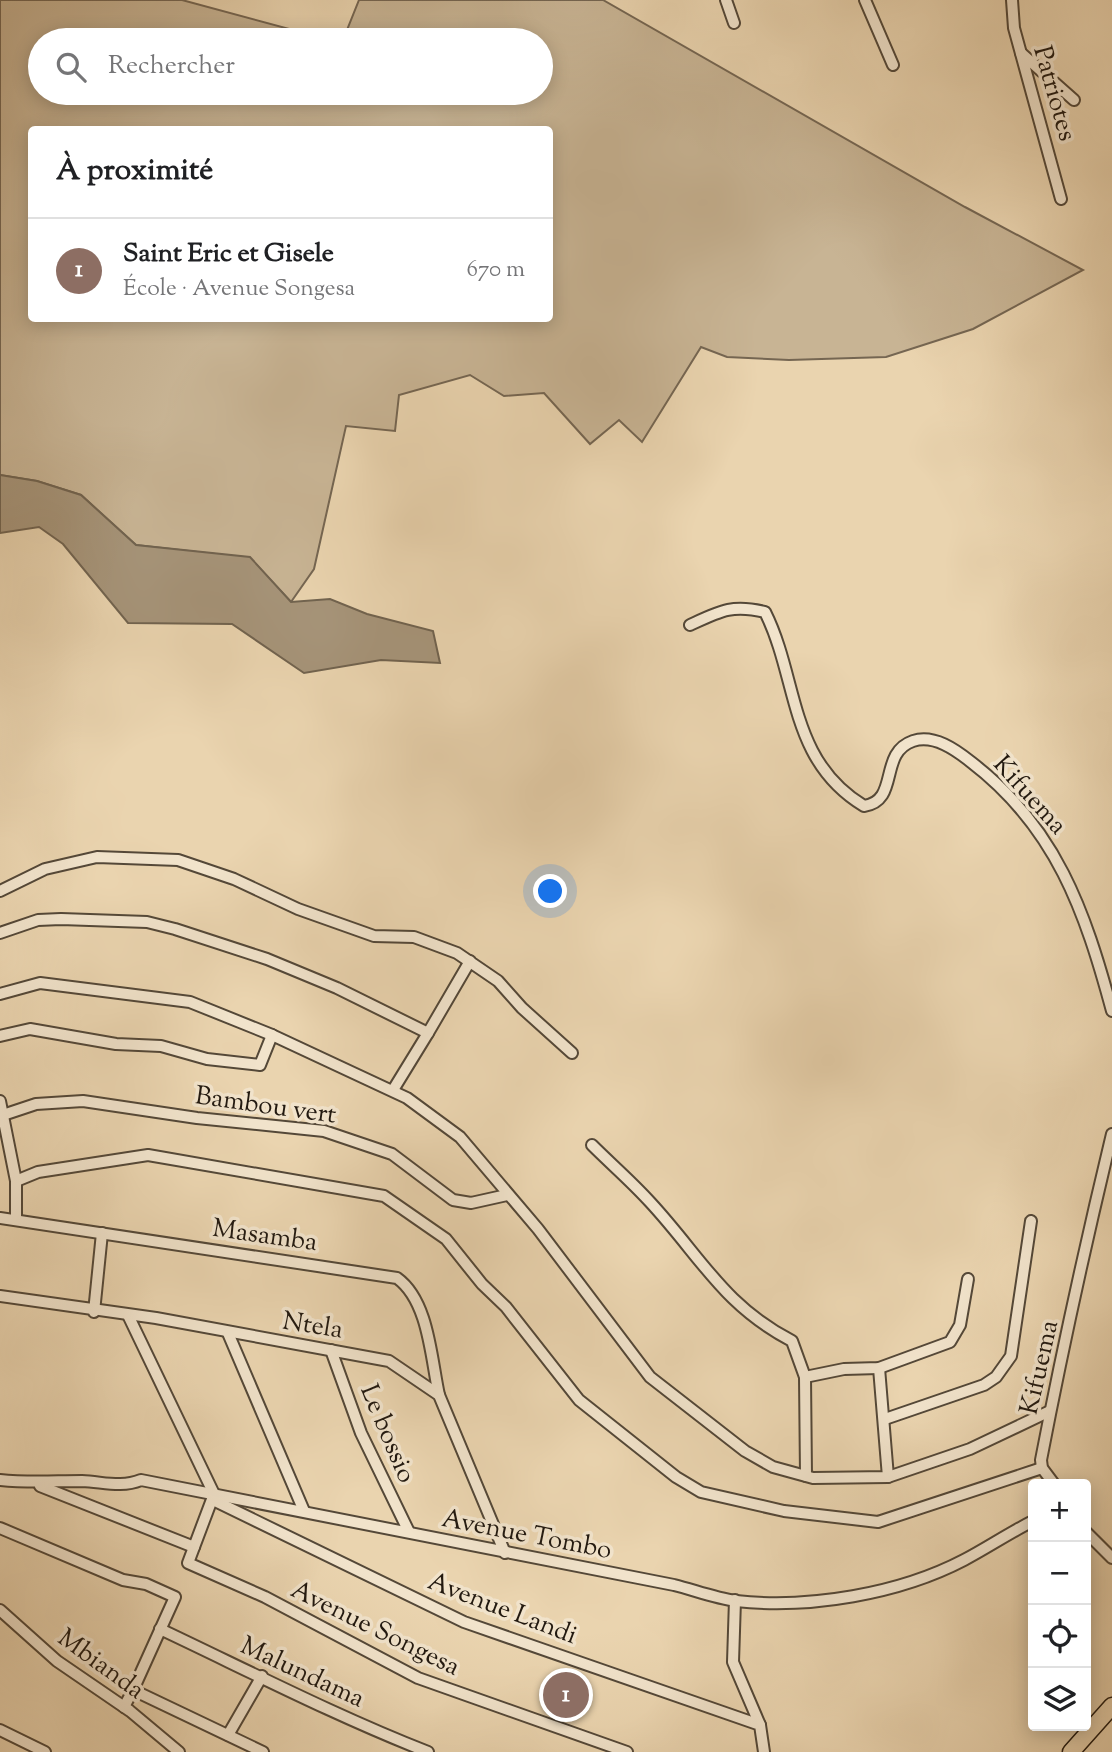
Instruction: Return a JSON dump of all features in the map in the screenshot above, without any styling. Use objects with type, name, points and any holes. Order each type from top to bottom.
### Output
[{"type":"highway","points":[[1071,1752],[1112,1706]]},
{"type":"street","points":[[726,0],[734,23]]},
{"type":"street","points":[[865,0],[893,65]]},
{"type":"street","name":"Patriotes","points":[[1012,0],[1021,52],[1061,199]]},
{"type":"street","points":[[1021,52],[1074,100]]},
{"type":"street","name":"Kifuema","points":[[690,625],[721,611],[743,607],[765,612],[774,631],[797,720],[823,768],[852,799],[864,806],[876,804],[885,796],[890,763],[901,747],[916,740],[949,744],[996,781],[1054,852],[1091,936],[1112,1011]]},
{"type":"street","points":[[0,891],[45,869],[97,858],[178,860],[234,879],[298,909],[361,932],[374,936],[414,937],[457,953],[498,981],[522,1008],[572,1053]]},
{"type":"street","points":[[0,933],[38,920],[147,922],[267,959],[337,988],[428,1033]]},
{"type":"street","points":[[393,1090],[470,961]]},
{"type":"street","points":[[0,994],[40,983],[190,1002],[272,1035],[393,1090],[437,1117],[460,1137],[538,1228],[650,1377],[746,1451],[773,1467],[806,1476],[888,1477],[970,1449],[1050,1411]]},
{"type":"street","points":[[0,1036],[30,1029],[116,1044],[161,1046],[207,1059],[260,1065],[272,1035]]},
{"type":"street","points":[[0,1101],[16,1181],[16,1219]]},
{"type":"street","name":"Bambou vert","points":[[3,1115],[36,1104],[83,1101],[197,1118],[324,1131],[392,1154],[462,1203],[507,1195]]},
{"type":"street","name":"Kifuema","points":[[1042,1468],[1050,1411],[1112,1134]]},
{"type":"street","points":[[592,1144],[650,1202],[727,1295],[760,1324],[792,1342],[806,1377],[806,1476]]},
{"type":"street","points":[[16,1181],[38,1172],[148,1155],[384,1196],[446,1239],[482,1284],[506,1307],[579,1401],[676,1477],[701,1492],[784,1511],[878,1522],[1042,1468],[1050,1479]]},
{"type":"street","name":"Masamba","points":[[0,1218],[397,1278],[412,1293],[419,1309],[439,1395]]},
{"type":"street","points":[[885,1419],[984,1385],[996,1377],[1011,1356],[1031,1221]]},
{"type":"street","points":[[94,1312],[102,1233]]},
{"type":"street","points":[[806,1377],[844,1369],[879,1368],[950,1342],[960,1325],[968,1279]]},
{"type":"street","name":"Ntela","points":[[0,1296],[128,1315],[389,1361],[439,1395]]},
{"type":"street","points":[[37,1484],[194,1547],[214,1497],[128,1315]]},
{"type":"street","points":[[228,1333],[304,1511]]},
{"type":"street","name":"Le bossio","points":[[331,1350],[361,1433],[409,1532]]},
{"type":"street","points":[[879,1368],[888,1477]]},
{"type":"street","points":[[439,1395],[505,1553]]},
{"type":"street","name":"Avenue Tombo","points":[[0,1480],[37,1484],[82,1482],[127,1486],[141,1480],[214,1497],[304,1511],[674,1585],[735,1601],[836,1600],[898,1587],[965,1560],[1028,1524]]},
{"type":"street","name":"Avenue Landi","points":[[214,1497],[464,1622],[760,1725]]},
{"type":"street","points":[[0,1528],[123,1580],[146,1584],[175,1597],[124,1707]]},
{"type":"street","points":[[1091,1537],[1112,1558]]},
{"type":"street","name":"Avenue Songesa","points":[[194,1547],[188,1563],[265,1597],[418,1678],[627,1752]]},
{"type":"street","points":[[735,1601],[733,1662],[760,1725],[764,1752]]},
{"type":"street","name":"Mbianda","points":[[0,1611],[57,1661],[124,1707],[179,1752]]},
{"type":"street","name":"Malundama","points":[[160,1629],[262,1676],[328,1712],[428,1752]]},
{"type":"street","points":[[228,1735],[262,1676]]},
{"type":"street","points":[[133,1690],[263,1752]]},
{"type":"street","points":[[0,1730],[45,1752]]},
{"type":"shaded area","points":[[0,0],[182,0],[286,28],[28,28],[28,105],[553,105],[553,28],[348,28],[359,0],[603,0],[965,207],[1083,270],[973,329],[886,357],[789,360],[727,357],[701,347],[642,442],[619,420],[590,444],[544,393],[504,396],[470,375],[399,395],[395,431],[346,426],[314,569],[291,602],[250,558],[136,545],[81,495],[37,481],[0,475]]},
{"type":"shaded area","points":[[0,475],[37,481],[81,495],[136,545],[250,557],[291,602],[330,599],[367,614],[433,631],[440,663],[381,660],[304,673],[232,624],[128,623],[63,544],[39,527],[0,533]]},
{"type":"place","name":"Saint Eric et Gisele","points":[[566,1695]]}]
